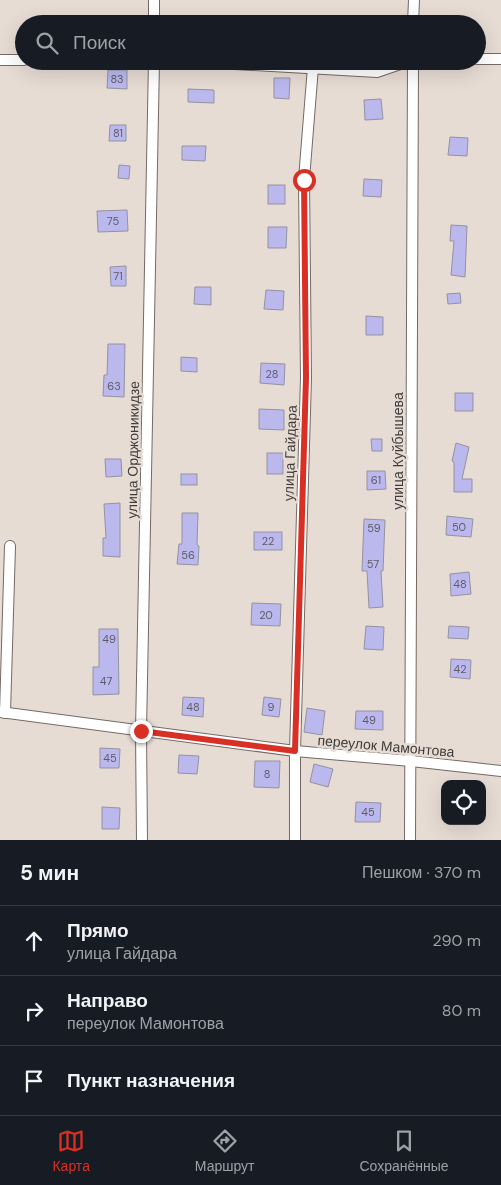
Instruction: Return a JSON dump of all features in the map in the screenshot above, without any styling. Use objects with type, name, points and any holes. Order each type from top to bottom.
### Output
[{"type":"street","points":[[154,0],[154,15]]},
{"type":"street","points":[[414,0],[414,15]]},
{"type":"street","points":[[486,59],[501,59]]},
{"type":"street","points":[[0,60],[15,60]]},
{"type":"street","name":"улица Орджоникидзе","points":[[142,840],[141,731],[154,70]]},
{"type":"street","name":"улица Гайдара","points":[[295,840],[295,751],[306,378],[304,180],[313,70]]},
{"type":"street","points":[[351,70],[377,72],[383,70]]},
{"type":"street","name":"улица Куйбышева","points":[[410,840],[413,70]]},
{"type":"street","points":[[2,712],[10,546]]},
{"type":"street","name":"переулок Мамонтова","points":[[2,712],[295,751],[501,771]]},
{"type":"building","points":[[108,70],[127,70],[127,89],[107,88]]},
{"type":"building","points":[[274,78],[290,78],[289,99],[274,98]]},
{"type":"building","points":[[188,89],[214,90],[214,103],[188,102]]},
{"type":"building","points":[[381,99],[383,119],[365,120],[364,100]]},
{"type":"building","points":[[110,125],[126,125],[126,141],[109,141]]},
{"type":"building","points":[[450,137],[468,138],[467,156],[448,155]]},
{"type":"building","points":[[182,146],[206,146],[205,161],[182,160]]},
{"type":"building","points":[[119,165],[130,166],[129,179],[118,178]]},
{"type":"building","points":[[364,179],[382,180],[381,197],[363,196]]},
{"type":"building","points":[[268,185],[285,185],[285,204],[268,204]]},
{"type":"building","points":[[127,210],[128,231],[98,232],[97,211]]},
{"type":"building","points":[[451,225],[467,226],[465,277],[451,275],[454,241],[450,241]]},
{"type":"building","points":[[268,227],[287,227],[286,248],[268,248]]},
{"type":"building","points":[[126,266],[126,286],[111,286],[110,267]]},
{"type":"building","points":[[195,287],[211,287],[211,305],[194,304]]},
{"type":"building","points":[[266,290],[284,291],[283,310],[264,309]]},
{"type":"building","points":[[460,293],[461,303],[448,304],[447,294]]},
{"type":"building","points":[[366,316],[383,317],[383,335],[366,335]]},
{"type":"building","points":[[108,344],[125,344],[124,397],[103,396],[104,375],[107,375]]},
{"type":"building","points":[[181,357],[197,358],[197,372],[181,371]]},
{"type":"building","points":[[261,363],[285,364],[284,385],[260,383]]},
{"type":"building","points":[[455,393],[473,393],[473,411],[455,411]]},
{"type":"building","points":[[259,409],[284,410],[284,430],[259,429]]},
{"type":"building","points":[[371,439],[382,439],[382,451],[372,451]]},
{"type":"building","points":[[456,443],[469,447],[462,479],[472,479],[472,492],[454,492],[454,462],[452,461]]},
{"type":"building","points":[[267,453],[283,453],[283,474],[267,474]]},
{"type":"building","points":[[105,459],[121,459],[122,476],[106,477]]},
{"type":"building","points":[[367,471],[385,471],[386,489],[367,490]]},
{"type":"building","points":[[181,474],[197,474],[197,485],[181,485]]},
{"type":"building","points":[[120,503],[120,557],[103,556],[103,538],[106,538],[104,504]]},
{"type":"building","points":[[182,513],[198,513],[198,565],[177,564],[179,544],[182,544]]},
{"type":"building","points":[[447,516],[473,519],[471,537],[446,535]]},
{"type":"building","points":[[364,519],[385,520],[383,571],[381,571],[383,607],[369,608],[367,571],[362,571]]},
{"type":"building","points":[[254,532],[282,532],[282,550],[254,550]]},
{"type":"building","points":[[469,572],[471,594],[451,596],[450,574]]},
{"type":"building","points":[[252,603],[281,604],[280,626],[251,625]]},
{"type":"building","points":[[366,626],[384,627],[383,650],[364,649]]},
{"type":"building","points":[[449,626],[469,627],[468,639],[448,638]]},
{"type":"building","points":[[99,629],[118,629],[119,694],[93,695],[93,667],[99,667]]},
{"type":"building","points":[[451,659],[471,660],[470,679],[450,677]]},
{"type":"building","points":[[183,697],[204,698],[203,717],[182,715]]},
{"type":"building","points":[[264,697],[281,699],[279,717],[262,715]]},
{"type":"building","points":[[307,708],[325,711],[322,735],[304,732]]},
{"type":"building","points":[[356,711],[383,711],[383,730],[355,729]]},
{"type":"building","points":[[100,748],[120,749],[119,768],[100,768]]},
{"type":"building","points":[[179,755],[199,756],[197,774],[178,773]]},
{"type":"building","points":[[255,761],[280,761],[279,788],[254,787]]},
{"type":"building","points":[[314,764],[333,769],[328,787],[310,782]]},
{"type":"building","points":[[356,802],[381,803],[380,822],[355,822]]},
{"type":"building","points":[[102,807],[120,808],[119,829],[102,829]]},
{"type":"route","points":[[141,731],[295,751],[306,378],[304,180]]}]
